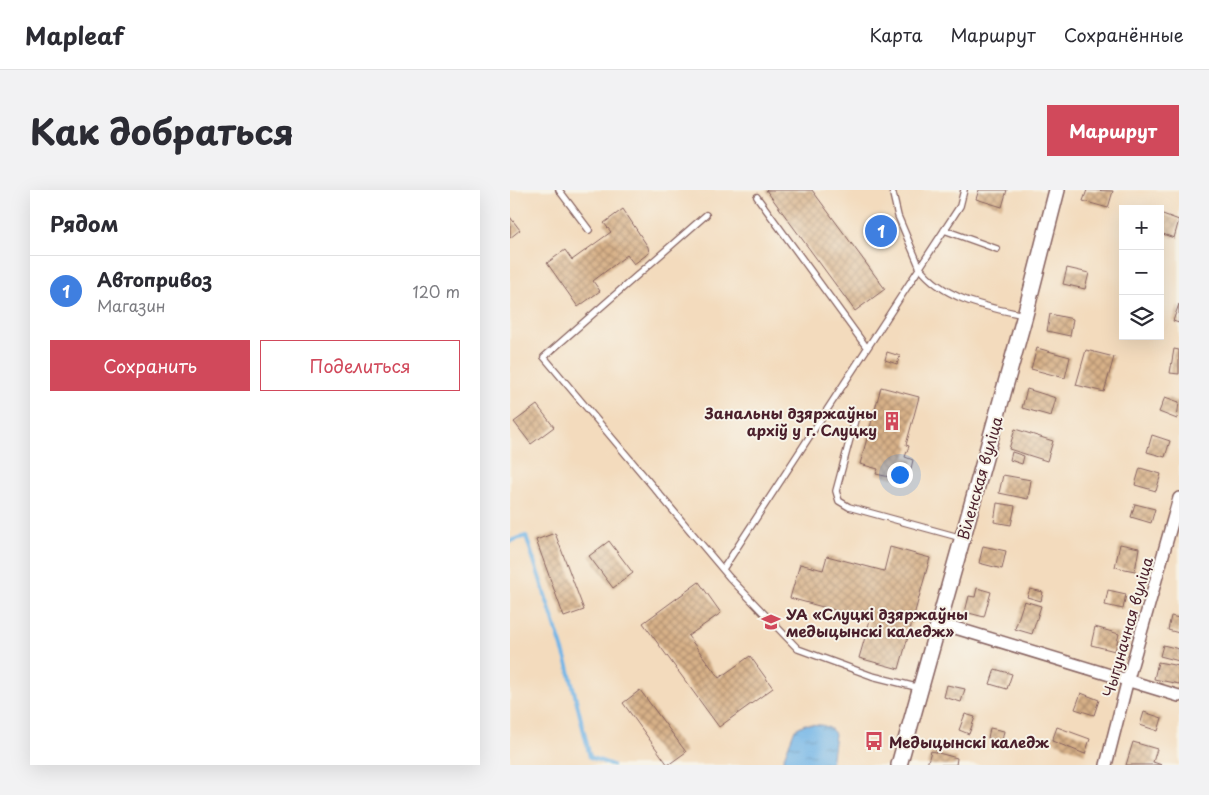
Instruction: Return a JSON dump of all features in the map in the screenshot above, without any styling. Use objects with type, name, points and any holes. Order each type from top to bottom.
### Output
[{"type":"main road","name":"Віленская вуліца","points":[[899,765],[1025,315],[1057,190]]},
{"type":"street","name":"Чыгуначная вуліца","points":[[1106,765],[1179,498]]},
{"type":"street","points":[[939,623],[1179,696]]},
{"type":"lane","points":[[559,190],[589,230]]},
{"type":"lane","points":[[892,190],[898,216],[920,268],[934,283],[960,298],[981,306],[1025,315]]},
{"type":"lane","points":[[723,569],[960,206],[964,190]]},
{"type":"lane","points":[[757,197],[867,348]]},
{"type":"lane","points":[[706,215],[544,357],[723,569],[798,649],[872,676],[922,688]]},
{"type":"lane","points":[[944,230],[997,249]]},
{"type":"lane","points":[[856,420],[836,491],[838,502],[849,508],[962,538]]},
{"type":"water","points":[[805,724],[826,726],[835,734],[831,765],[783,765],[783,760],[795,729]]},
{"type":"building","points":[[766,190],[812,190],[885,289],[855,311]]},
{"type":"building","points":[[979,190],[1007,190],[1002,207],[976,199]]},
{"type":"building","points":[[1087,190],[1113,191],[1108,208],[1083,201]]},
{"type":"building","points":[[623,209],[648,247],[649,253],[634,264],[627,255],[593,281],[600,291],[578,307],[547,263],[565,250],[572,260],[611,232],[604,223]]},
{"type":"building","points":[[1164,214],[1179,220],[1174,238],[1164,234]]},
{"type":"building","points":[[510,217],[520,230],[510,238]]},
{"type":"building","points":[[1067,268],[1089,273],[1085,289],[1063,284]]},
{"type":"building","points":[[1179,304],[1179,323],[1173,321]]},
{"type":"building","points":[[1050,314],[1073,319],[1070,336],[1047,331]]},
{"type":"building","points":[[1037,348],[1070,357],[1065,378],[1031,369]]},
{"type":"building","points":[[1174,349],[1179,350],[1179,374],[1170,373]]},
{"type":"building","points":[[1086,350],[1114,357],[1104,392],[1076,385]]},
{"type":"building","points":[[887,352],[900,356],[897,364],[885,360]]},
{"type":"building","name":"Занальны дзяржаўны архіў у г. Слуцку","points":[[881,387],[919,397],[906,445],[909,446],[905,457],[913,460],[909,477],[895,473],[894,478],[876,474],[878,469],[860,464]]},
{"type":"building","points":[[1027,389],[1056,398],[1051,416],[1022,408]]},
{"type":"building","points":[[1165,397],[1179,402],[1177,419],[1159,412]]},
{"type":"building","points":[[537,405],[554,427],[531,444],[514,422]]},
{"type":"building","points":[[1015,429],[1053,441],[1047,461],[1009,449]]},
{"type":"building","points":[[1152,435],[1170,441],[1165,457],[1147,452]]},
{"type":"building","points":[[1012,452],[1024,456],[1022,464],[1010,460]]},
{"type":"building","points":[[1140,468],[1161,474],[1156,491],[1135,485]]},
{"type":"building","points":[[1003,475],[1031,480],[1028,499],[999,493]]},
{"type":"building","points":[[997,503],[1015,506],[1011,525],[994,522]]},
{"type":"building","points":[[1135,504],[1155,509],[1151,523],[1131,517]]},
{"type":"building","points":[[555,533],[584,610],[564,617],[536,540]]},
{"type":"building","points":[[609,541],[633,573],[613,588],[589,556]]},
{"type":"building","points":[[1120,544],[1139,548],[1135,571],[1115,567]]},
{"type":"building","points":[[983,546],[1006,551],[1002,569],[979,563]]},
{"type":"building","points":[[890,547],[930,558],[899,669],[859,658],[870,620],[790,598],[800,564],[823,570],[827,556],[884,571]]},
{"type":"building","points":[[699,582],[721,613],[688,636],[719,678],[750,656],[773,688],[719,727],[643,623]]},
{"type":"building","points":[[977,588],[991,592],[984,617],[965,612],[969,596],[975,597]]},
{"type":"building","points":[[1030,589],[1043,592],[1041,601],[1027,597]]},
{"type":"building","points":[[1108,590],[1126,594],[1123,609],[1105,605]]},
{"type":"building","points":[[1024,601],[1041,606],[1032,634],[1015,629]]},
{"type":"building","points":[[1171,616],[1179,618],[1179,633],[1168,630]]},
{"type":"building","points":[[1095,627],[1119,634],[1115,651],[1091,645]]},
{"type":"building","points":[[1163,645],[1179,649],[1179,661],[1160,656]]},
{"type":"building","points":[[1158,662],[1179,666],[1179,684],[1154,679]]},
{"type":"building","points":[[995,669],[1012,674],[1007,689],[990,684]]},
{"type":"building","points":[[947,685],[965,689],[961,702],[944,697]]},
{"type":"building","points":[[640,690],[686,752],[668,765],[623,703]]},
{"type":"building","points":[[1081,693],[1099,700],[1094,715],[1075,709]]},
{"type":"building","points":[[1144,712],[1162,718],[1158,731],[1140,725]]},
{"type":"building","points":[[965,714],[975,717],[969,734],[959,730]]},
{"type":"building","points":[[1057,727],[1090,739],[1085,754],[1052,741]]},
{"type":"building","points":[[990,728],[1004,731],[1002,741],[988,738]]},
{"type":"building","points":[[1133,742],[1157,749],[1153,762],[1162,765],[1126,765]]},
{"type":"building","points":[[931,751],[957,758],[956,765],[927,765]]},
{"type":"waterway","points":[[510,541],[526,536],[568,666],[590,757],[612,765]]},
{"type":"place","name":"Автопривоз","points":[[881,231]]},
{"type":"place","name":"Занальны дзяржаўны архіў у г. Слуцку","points":[[892,421]]},
{"type":"place","name":"УА «Слуцкі дзяржаўны медыцынскі каледж»","points":[[771,622]]},
{"type":"place","name":"Медыцынскі каледж","points":[[874,741]]}]
